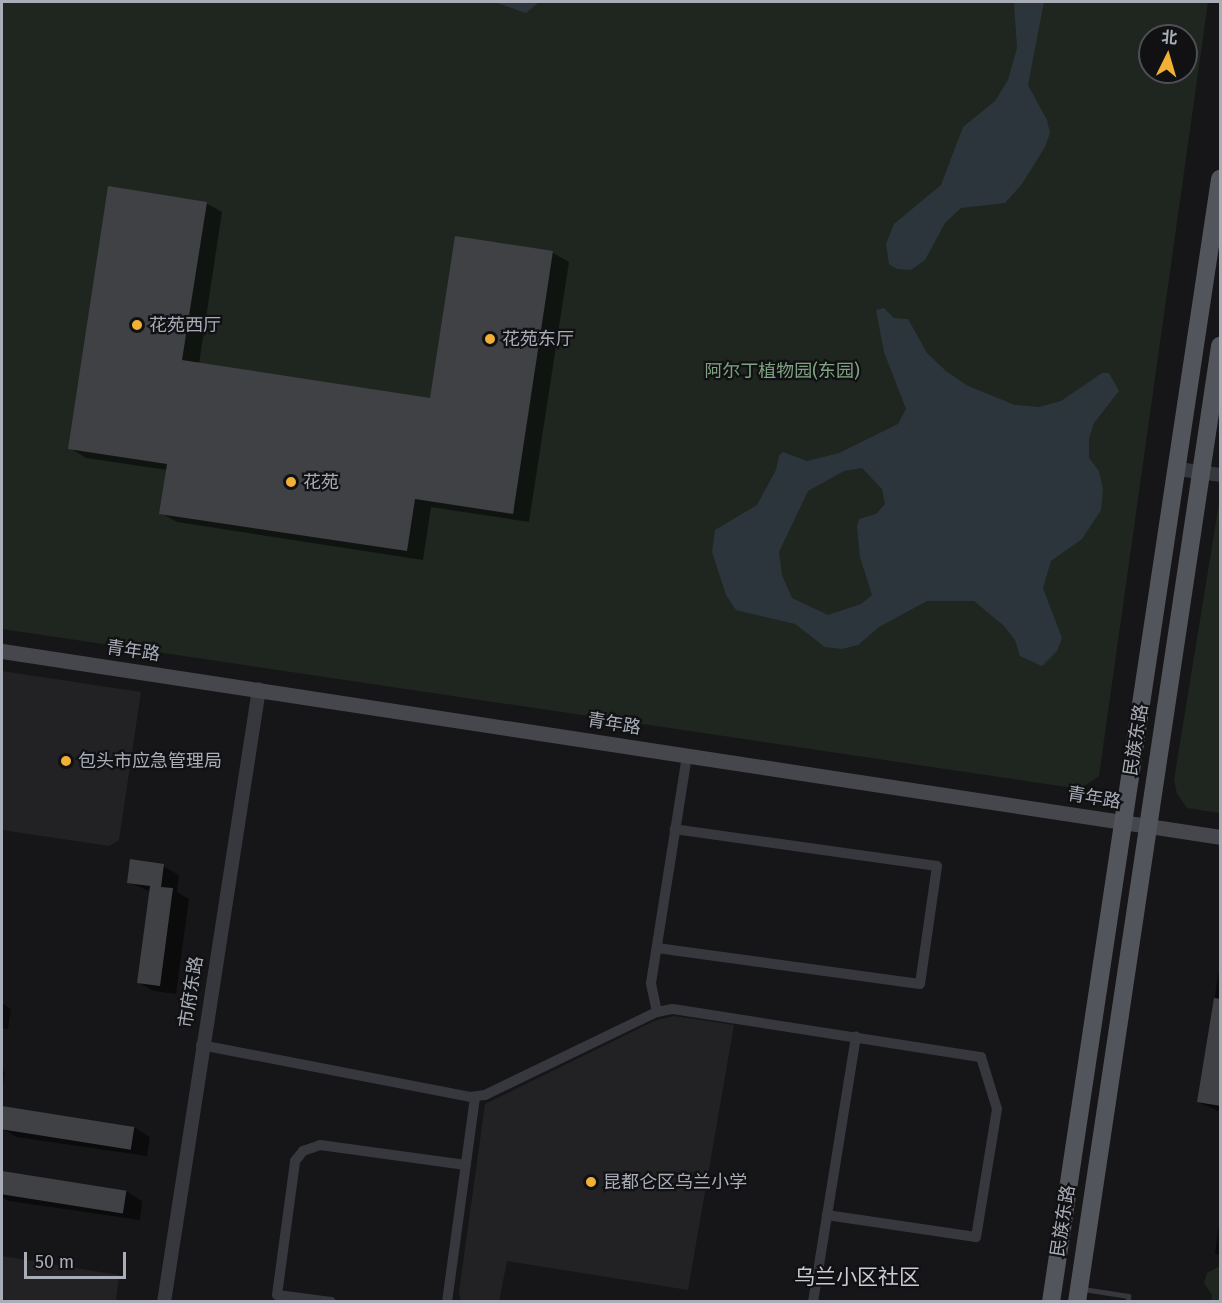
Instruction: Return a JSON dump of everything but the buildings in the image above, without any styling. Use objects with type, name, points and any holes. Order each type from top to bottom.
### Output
[{"type":"main road","name":"民族东路","points":[[1051,1302],[1221,179]]},
{"type":"main road","name":"民族东路","points":[[1078,1295],[1221,346]]},
{"type":"main road","name":"青年路","points":[[2,651],[1221,837]]},
{"type":"street","points":[[1178,469],[1221,475]]},
{"type":"street","name":"市府东路","points":[[164,1302],[201,1045],[259,689]]},
{"type":"street","points":[[657,1012],[651,993],[687,755]]},
{"type":"street","points":[[657,948],[920,984],[937,866],[675,829]]},
{"type":"street","points":[[201,1045],[475,1097],[657,1012],[681,1009],[981,1057],[997,1109],[976,1237],[827,1215]]},
{"type":"street","points":[[813,1302],[856,1036]]},
{"type":"street","points":[[447,1302],[475,1097]]},
{"type":"street","points":[[331,1302],[277,1294],[295,1161],[303,1151],[320,1145],[466,1165]]},
{"type":"lane","points":[[1078,1295],[1128,1296],[1128,1302]]},
{"type":"shaded area","points":[[494,2],[539,2],[526,13]]},
{"type":"shaded area","points":[[1014,2],[1044,2],[1028,85],[1047,120],[1050,133],[1045,147],[1022,184],[1005,203],[961,208],[945,223],[925,260],[911,270],[897,269],[889,264],[886,244],[894,224],[941,185],[963,127],[995,101],[1008,80],[1017,48]]},
{"type":"shaded area","points":[[884,308],[894,318],[908,319],[927,353],[946,371],[968,386],[1015,405],[1039,407],[1061,401],[1102,373],[1109,373],[1119,391],[1094,423],[1089,438],[1089,458],[1099,471],[1103,490],[1101,510],[1082,539],[1051,561],[1043,588],[1062,638],[1057,651],[1042,666],[1020,656],[1015,640],[1004,626],[974,601],[927,601],[879,627],[858,645],[842,649],[825,647],[795,624],[736,610],[726,595],[712,552],[715,530],[757,505],[776,470],[779,456],[783,452],[807,461],[839,453],[898,424],[906,409],[884,352],[876,310]],"holes":[[[862,468],[882,489],[885,504],[876,514],[859,519],[857,527],[860,557],[872,595],[861,604],[828,615],[792,598],[782,575],[779,552],[808,491],[844,471]]]},
{"type":"shaded area","name":"包头市应急管理局","points":[[2,671],[141,692],[119,840],[109,846],[2,830]]},
{"type":"shaded area","name":"昆都仑区乌兰小学","points":[[674,1016],[734,1025],[688,1290],[507,1261],[499,1301],[461,1301],[459,1292],[485,1104],[654,1021]]},
{"type":"shaded area","points":[[2,1256],[119,1275],[116,1301],[2,1301]]},
{"type":"green space","name":"阿尔丁植物园(东园)","points":[[2,2],[1208,2],[1198,73],[1198,24],[1138,24],[1138,84],[1196,84],[1099,776],[1080,789],[2,629]]},
{"type":"green space","points":[[1220,497],[1220,813],[1187,808],[1177,794],[1174,780]]},
{"type":"green space","points":[[1220,1266],[1220,1301],[1211,1301],[1212,1295],[1204,1283],[1207,1273]]},
{"type":"place","name":"花苑西厅","points":[[137,325]]},
{"type":"place","name":"花苑东厅","points":[[490,339]]},
{"type":"place","name":"花苑","points":[[291,482]]},
{"type":"place","name":"包头市应急管理局","points":[[66,761]]},
{"type":"place","name":"昆都仑区乌兰小学","points":[[591,1182]]},
{"type":"district","name":"乌兰小区社区","points":[[857,1277]]}]
